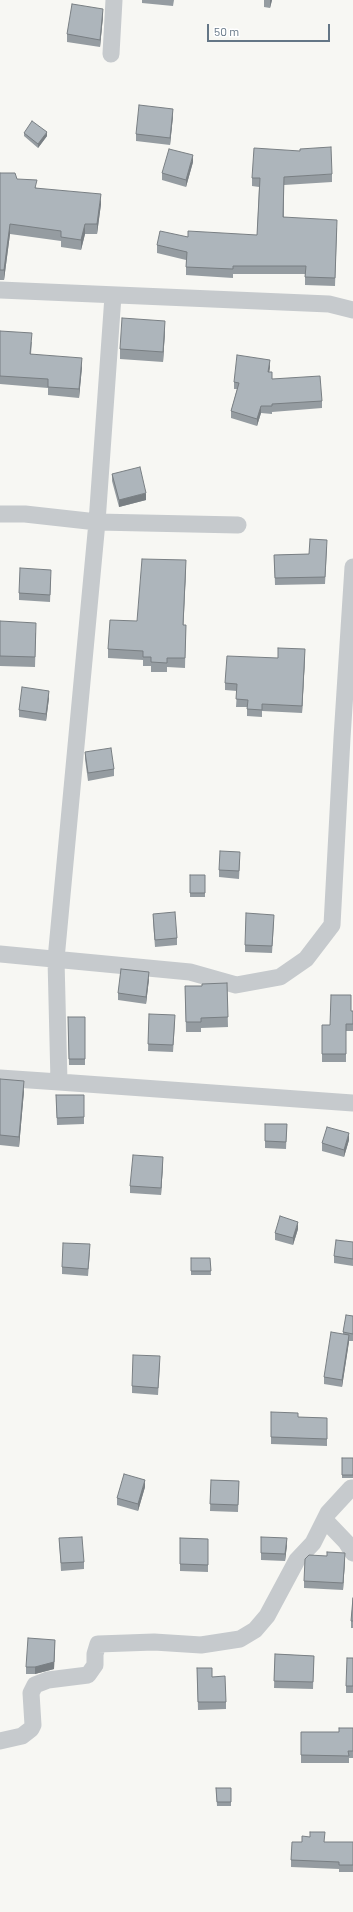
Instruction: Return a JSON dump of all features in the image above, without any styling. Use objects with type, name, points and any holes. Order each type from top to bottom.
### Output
[{"type":"street","points":[[111,54],[114,0]]},
{"type":"street","points":[[0,290],[329,304],[353,310]]},
{"type":"street","points":[[59,1082],[56,959],[97,522],[113,296]]},
{"type":"street","points":[[0,514],[25,514],[97,522],[238,525]]},
{"type":"street","points":[[0,954],[190,972],[236,985],[280,978],[306,959],[332,925],[353,568]]},
{"type":"street","points":[[0,1078],[353,1104]]},
{"type":"street","points":[[0,1741],[22,1736],[33,1726],[31,1693],[35,1685],[48,1680],[88,1675],[94,1665],[94,1654],[98,1644],[154,1642],[201,1646],[240,1640],[255,1630],[267,1616],[297,1560],[313,1543],[328,1513],[351,1488],[353,1488]]},
{"type":"street","points":[[325,1520],[346,1542],[353,1553]]},
{"type":"building","points":[[72,4],[103,9],[100,40],[67,34]]},
{"type":"building","points":[[139,105],[173,109],[170,138],[136,134]]},
{"type":"building","points":[[32,121],[47,132],[38,144],[24,133]]},
{"type":"building","points":[[331,147],[332,174],[284,177],[283,217],[337,220],[335,278],[305,277],[306,266],[233,266],[233,269],[186,267],[187,252],[157,245],[160,231],[188,237],[188,231],[257,235],[260,178],[252,178],[254,148],[300,151],[300,149]]},
{"type":"building","points":[[169,149],[193,155],[186,180],[162,173]]},
{"type":"building","points":[[0,173],[15,173],[17,179],[37,180],[35,188],[101,194],[97,224],[85,224],[81,240],[61,237],[61,231],[10,224],[4,270],[0,270]]},
{"type":"building","points":[[122,318],[165,321],[163,352],[120,349]]},
{"type":"building","points":[[0,331],[32,333],[30,354],[82,358],[79,389],[48,387],[48,379],[0,376]]},
{"type":"building","points":[[237,355],[270,360],[268,372],[272,372],[272,379],[320,376],[322,401],[261,406],[257,419],[231,411],[239,383],[234,382]]},
{"type":"building","points":[[140,467],[146,493],[119,500],[112,474]]},
{"type":"building","points":[[310,539],[327,540],[325,577],[275,578],[274,555],[309,554]]},
{"type":"building","points":[[142,559],[186,560],[183,625],[186,625],[185,658],[167,658],[167,663],[151,662],[151,657],[143,657],[143,651],[108,649],[110,620],[137,621]]},
{"type":"building","points":[[20,568],[51,570],[50,595],[19,593]]},
{"type":"building","points":[[0,621],[36,623],[35,657],[0,656]]},
{"type":"building","points":[[278,648],[305,649],[302,706],[262,704],[262,710],[247,709],[248,700],[236,699],[237,684],[225,683],[227,656],[278,658]]},
{"type":"building","points":[[22,687],[49,691],[46,714],[19,710]]},
{"type":"building","points":[[111,748],[114,769],[88,773],[85,752]]},
{"type":"building","points":[[220,851],[240,852],[239,871],[219,870]]},
{"type":"building","points":[[190,875],[205,875],[205,893],[190,893]]},
{"type":"building","points":[[175,912],[177,938],[155,940],[153,914]]},
{"type":"building","points":[[246,913],[274,915],[272,946],[245,945]]},
{"type":"building","points":[[121,969],[149,972],[146,997],[118,993]]},
{"type":"building","points":[[227,983],[228,1017],[201,1018],[201,1022],[186,1022],[185,986],[202,986],[202,984]]},
{"type":"building","points":[[331,995],[351,995],[353,1024],[346,1024],[346,1054],[322,1054],[322,1025],[330,1025]]},
{"type":"building","points":[[149,1014],[175,1015],[173,1045],[148,1044]]},
{"type":"building","points":[[68,1017],[85,1017],[85,1059],[69,1059]]},
{"type":"building","points":[[0,1079],[24,1081],[19,1137],[0,1135]]},
{"type":"building","points":[[56,1095],[84,1095],[84,1117],[57,1118]]},
{"type":"building","points":[[265,1124],[287,1124],[286,1142],[265,1141]]},
{"type":"building","points":[[327,1127],[349,1133],[344,1150],[322,1143]]},
{"type":"building","points":[[133,1155],[163,1157],[161,1188],[130,1186]]},
{"type":"building","points":[[280,1216],[298,1222],[293,1238],[275,1233]]},
{"type":"building","points":[[336,1240],[353,1242],[353,1259],[334,1256]]},
{"type":"building","points":[[63,1243],[90,1244],[88,1269],[62,1267]]},
{"type":"building","points":[[191,1258],[210,1258],[211,1271],[191,1271]]},
{"type":"building","points":[[346,1315],[353,1316],[353,1334],[343,1332]]},
{"type":"building","points":[[331,1332],[349,1335],[342,1380],[324,1377]]},
{"type":"building","points":[[133,1355],[160,1356],[158,1388],[132,1386]]},
{"type":"building","points":[[271,1412],[298,1413],[298,1417],[327,1418],[327,1439],[271,1437]]},
{"type":"building","points":[[342,1458],[353,1458],[353,1475],[342,1475]]},
{"type":"building","points":[[124,1474],[145,1480],[138,1504],[117,1498]]},
{"type":"building","points":[[211,1480],[239,1481],[238,1505],[210,1504]]},
{"type":"building","points":[[82,1537],[84,1562],[61,1563],[59,1538]]},
{"type":"building","points":[[261,1537],[287,1538],[285,1554],[261,1553]]},
{"type":"building","points":[[180,1538],[208,1539],[208,1565],[180,1564]]},
{"type":"building","points":[[327,1552],[345,1553],[343,1583],[304,1581],[305,1559],[309,1555],[327,1556]]},
{"type":"building","points":[[353,1598],[353,1621],[351,1621]]},
{"type":"building","points":[[28,1638],[55,1640],[54,1662],[35,1667],[26,1667]]},
{"type":"building","points":[[275,1654],[314,1656],[313,1682],[274,1681]]},
{"type":"building","points":[[347,1658],[353,1658],[353,1686],[346,1686]]},
{"type":"building","points":[[197,1668],[212,1668],[212,1677],[225,1676],[226,1702],[198,1702]]},
{"type":"building","points":[[339,1728],[353,1728],[353,1751],[348,1751],[349,1756],[301,1755],[301,1732],[339,1732]]},
{"type":"building","points":[[216,1788],[231,1788],[231,1802],[217,1802]]},
{"type":"building","points":[[310,1832],[325,1832],[324,1842],[353,1842],[353,1865],[339,1865],[339,1862],[291,1860],[292,1842],[302,1842],[302,1836],[310,1837]]}]
